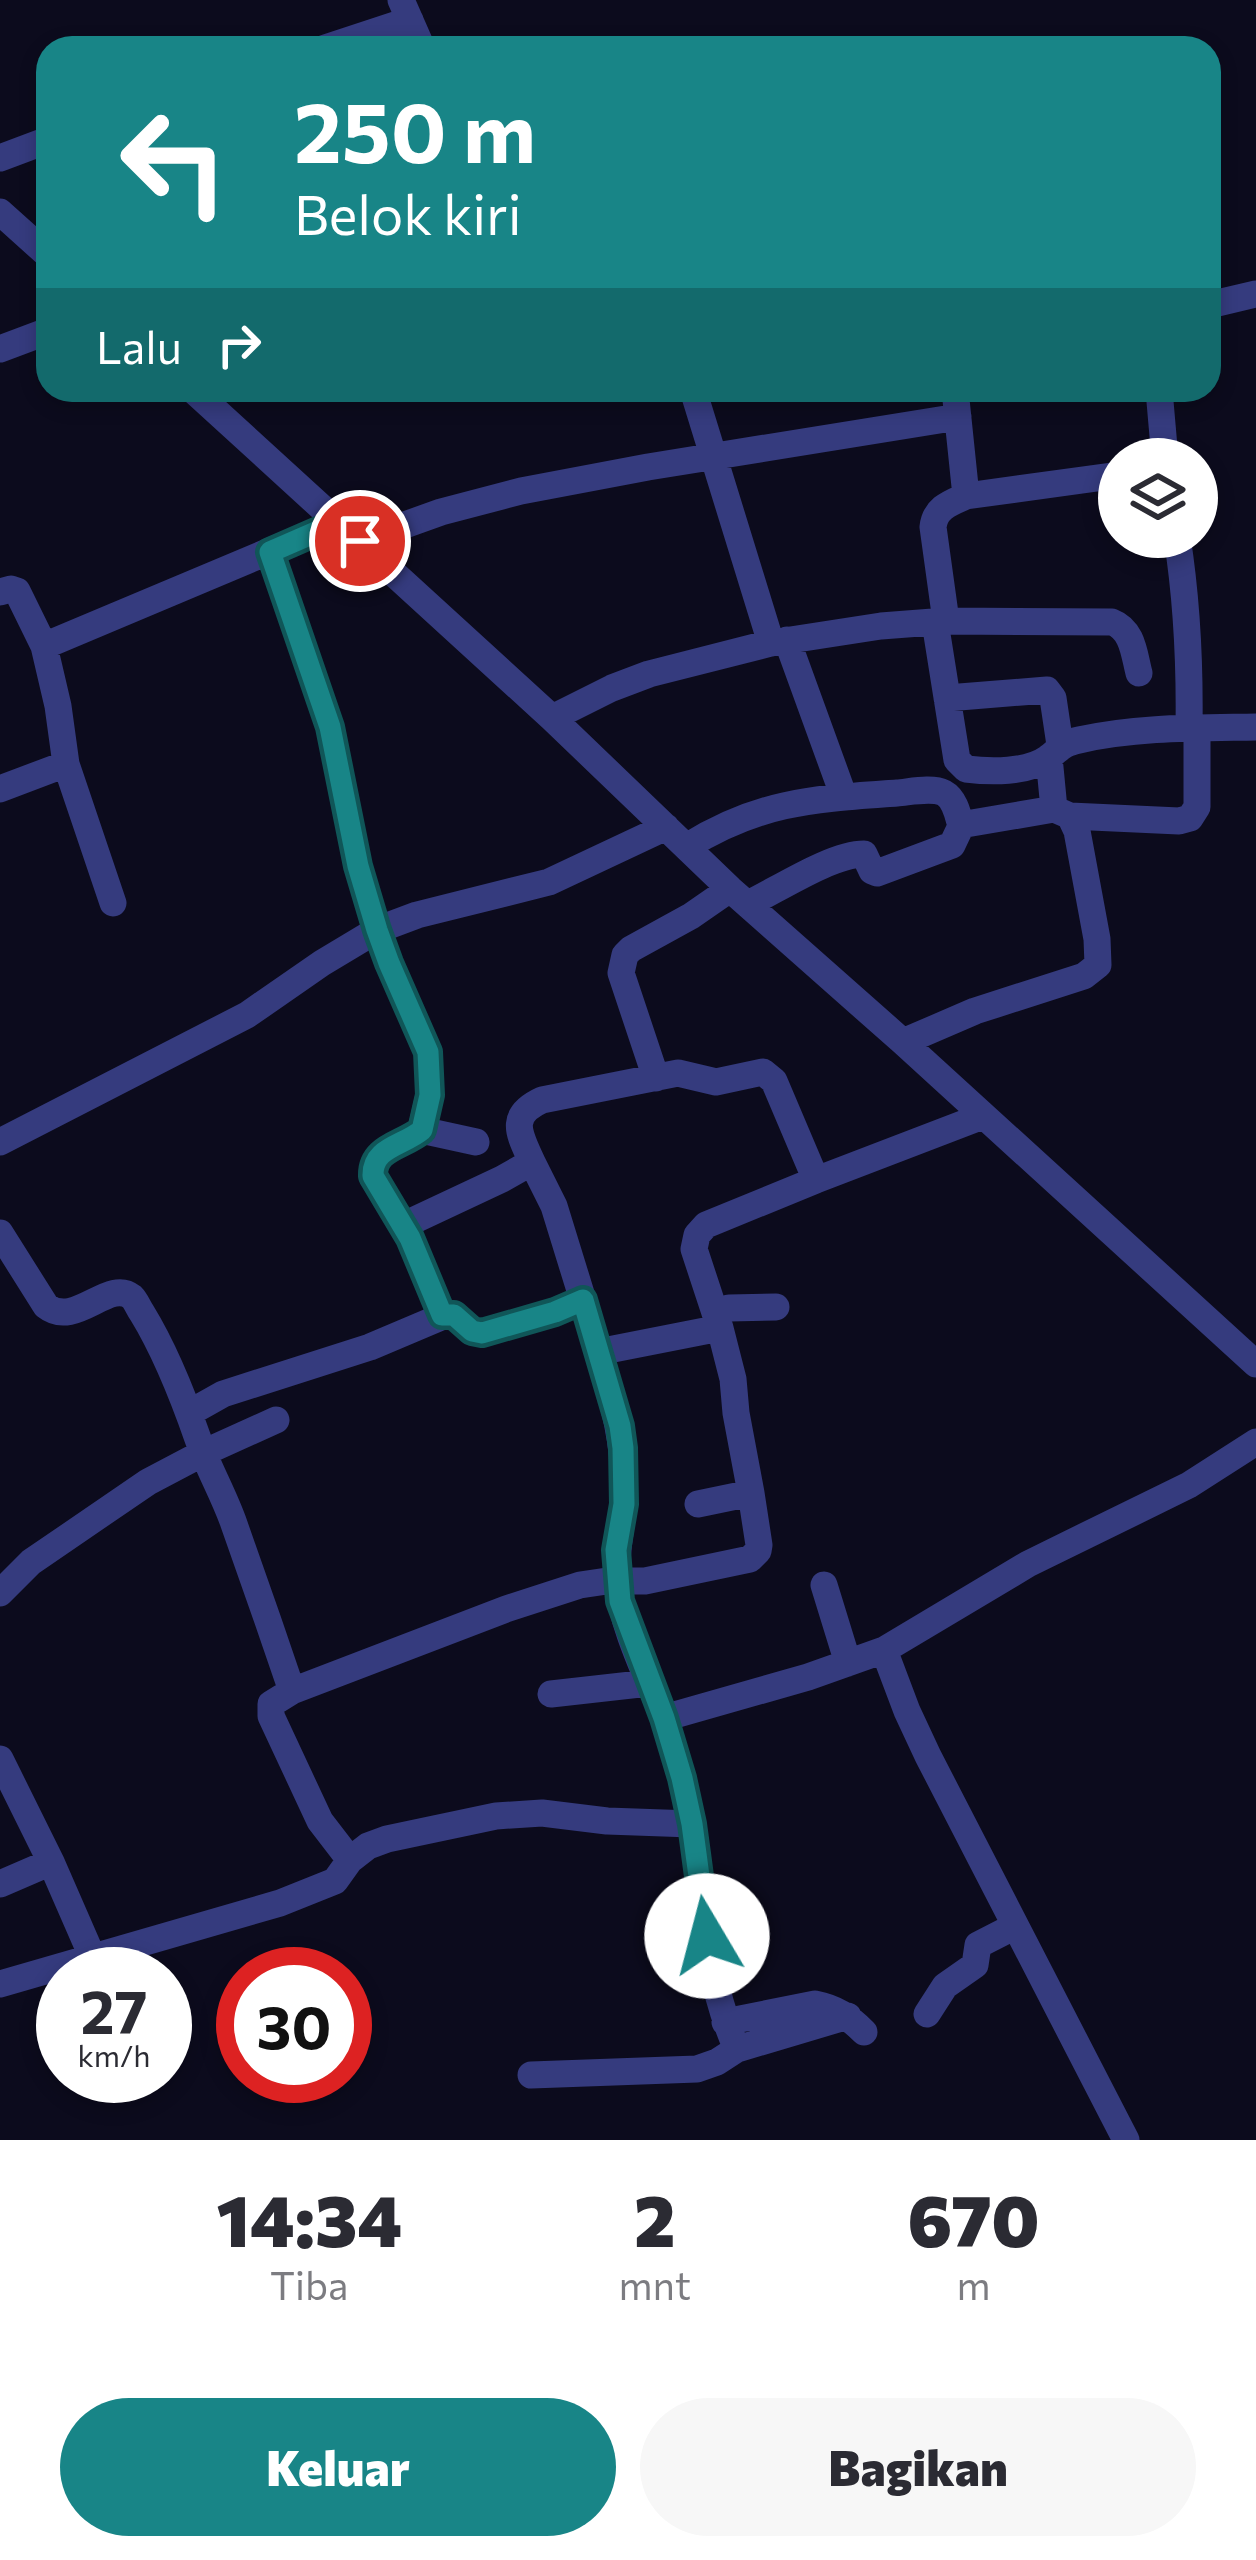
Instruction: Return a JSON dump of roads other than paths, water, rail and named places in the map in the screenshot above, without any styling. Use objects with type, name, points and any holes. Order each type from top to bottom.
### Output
[{"type":"street","points":[[351,36],[406,10]]},
{"type":"street","points":[[0,158],[36,144]]},
{"type":"street","points":[[0,212],[36,244]]},
{"type":"street","points":[[1221,302],[1256,293]]},
{"type":"street","points":[[0,349],[36,336]]},
{"type":"street","points":[[206,402],[838,988],[1256,1364]]},
{"type":"street","points":[[697,402],[779,641],[844,797]]},
{"type":"street","points":[[1160,402],[1163,438]]},
{"type":"street","points":[[44,646],[270,552],[521,491],[713,457],[957,404],[966,496]]},
{"type":"street","points":[[1098,478],[966,496],[943,507],[934,519],[947,698],[957,760],[973,770],[1012,769],[1103,735],[1256,727]]},
{"type":"street","points":[[270,552],[330,727],[358,866],[377,930],[428,1052],[430,1095],[422,1130],[386,1150],[371,1168],[404,1225],[442,1315]]},
{"type":"street","points":[[656,1078],[621,973],[622,962],[631,949],[691,916],[857,854],[863,854],[875,873],[952,845],[961,826],[979,820],[1062,812],[1190,818],[1197,807],[1180,558]]},
{"type":"street","points":[[0,592],[17,591],[44,646],[66,764],[113,903]]},
{"type":"street","points":[[552,718],[649,674],[779,641],[881,626],[1112,622],[1126,632],[1138,674]]},
{"type":"street","points":[[903,1042],[975,1010],[1084,976],[1098,965],[1078,831],[1062,812],[1054,751],[1054,700],[1047,690],[947,698]]},
{"type":"street","points":[[0,789],[66,764]]},
{"type":"street","points":[[688,846],[765,810],[844,797],[936,791],[950,799],[961,826]]},
{"type":"street","points":[[0,1142],[248,1015],[377,930],[417,914],[549,882],[666,827]]},
{"type":"street","points":[[736,2049],[712,1974],[682,1778],[620,1601],[616,1550],[624,1504],[620,1426],[554,1206],[518,1124],[542,1100],[678,1073],[716,1082],[759,1072],[774,1081],[816,1180]]},
{"type":"street","points":[[350,1860],[320,1821],[271,1716],[272,1704],[292,1690],[506,1609],[593,1582],[645,1581],[755,1556],[759,1545],[733,1379],[694,1249],[700,1231],[983,1116]]},
{"type":"street","points":[[422,1130],[476,1142]]},
{"type":"street","points":[[404,1225],[532,1162]]},
{"type":"street","points":[[0,1233],[53,1312],[71,1311],[118,1293],[132,1297],[190,1412],[292,1690]]},
{"type":"street","points":[[190,1412],[224,1394],[370,1347],[442,1315],[454,1315],[472,1331],[482,1333],[583,1300]]},
{"type":"street","points":[[598,1352],[718,1320],[729,1308],[776,1307]]},
{"type":"street","points":[[1229,1340],[1256,1328]]},
{"type":"street","points":[[0,1593],[31,1562],[148,1482],[276,1420]]},
{"type":"street","points":[[664,1718],[884,1650],[1028,1564],[1189,1485],[1256,1442]]},
{"type":"street","points":[[698,1504],[751,1493]]},
{"type":"street","points":[[824,1585],[848,1663]]},
{"type":"street","points":[[884,1650],[907,1711],[1126,2140]]},
{"type":"street","points":[[551,1694],[649,1683]]},
{"type":"street","points":[[0,1759],[88,1947]]},
{"type":"street","points":[[124,1947],[280,1903],[334,1881],[350,1860],[387,1839],[496,1816],[542,1813],[692,1824]]},
{"type":"street","points":[[0,1885],[51,1862]]},
{"type":"street","points":[[927,2014],[948,1983],[975,1966],[980,1943],[1015,1926]]},
{"type":"street","points":[[0,1984],[36,1973]]},
{"type":"street","points":[[531,2075],[698,2069],[736,2049],[856,2024],[829,2006],[815,2004],[725,2022]]}]
